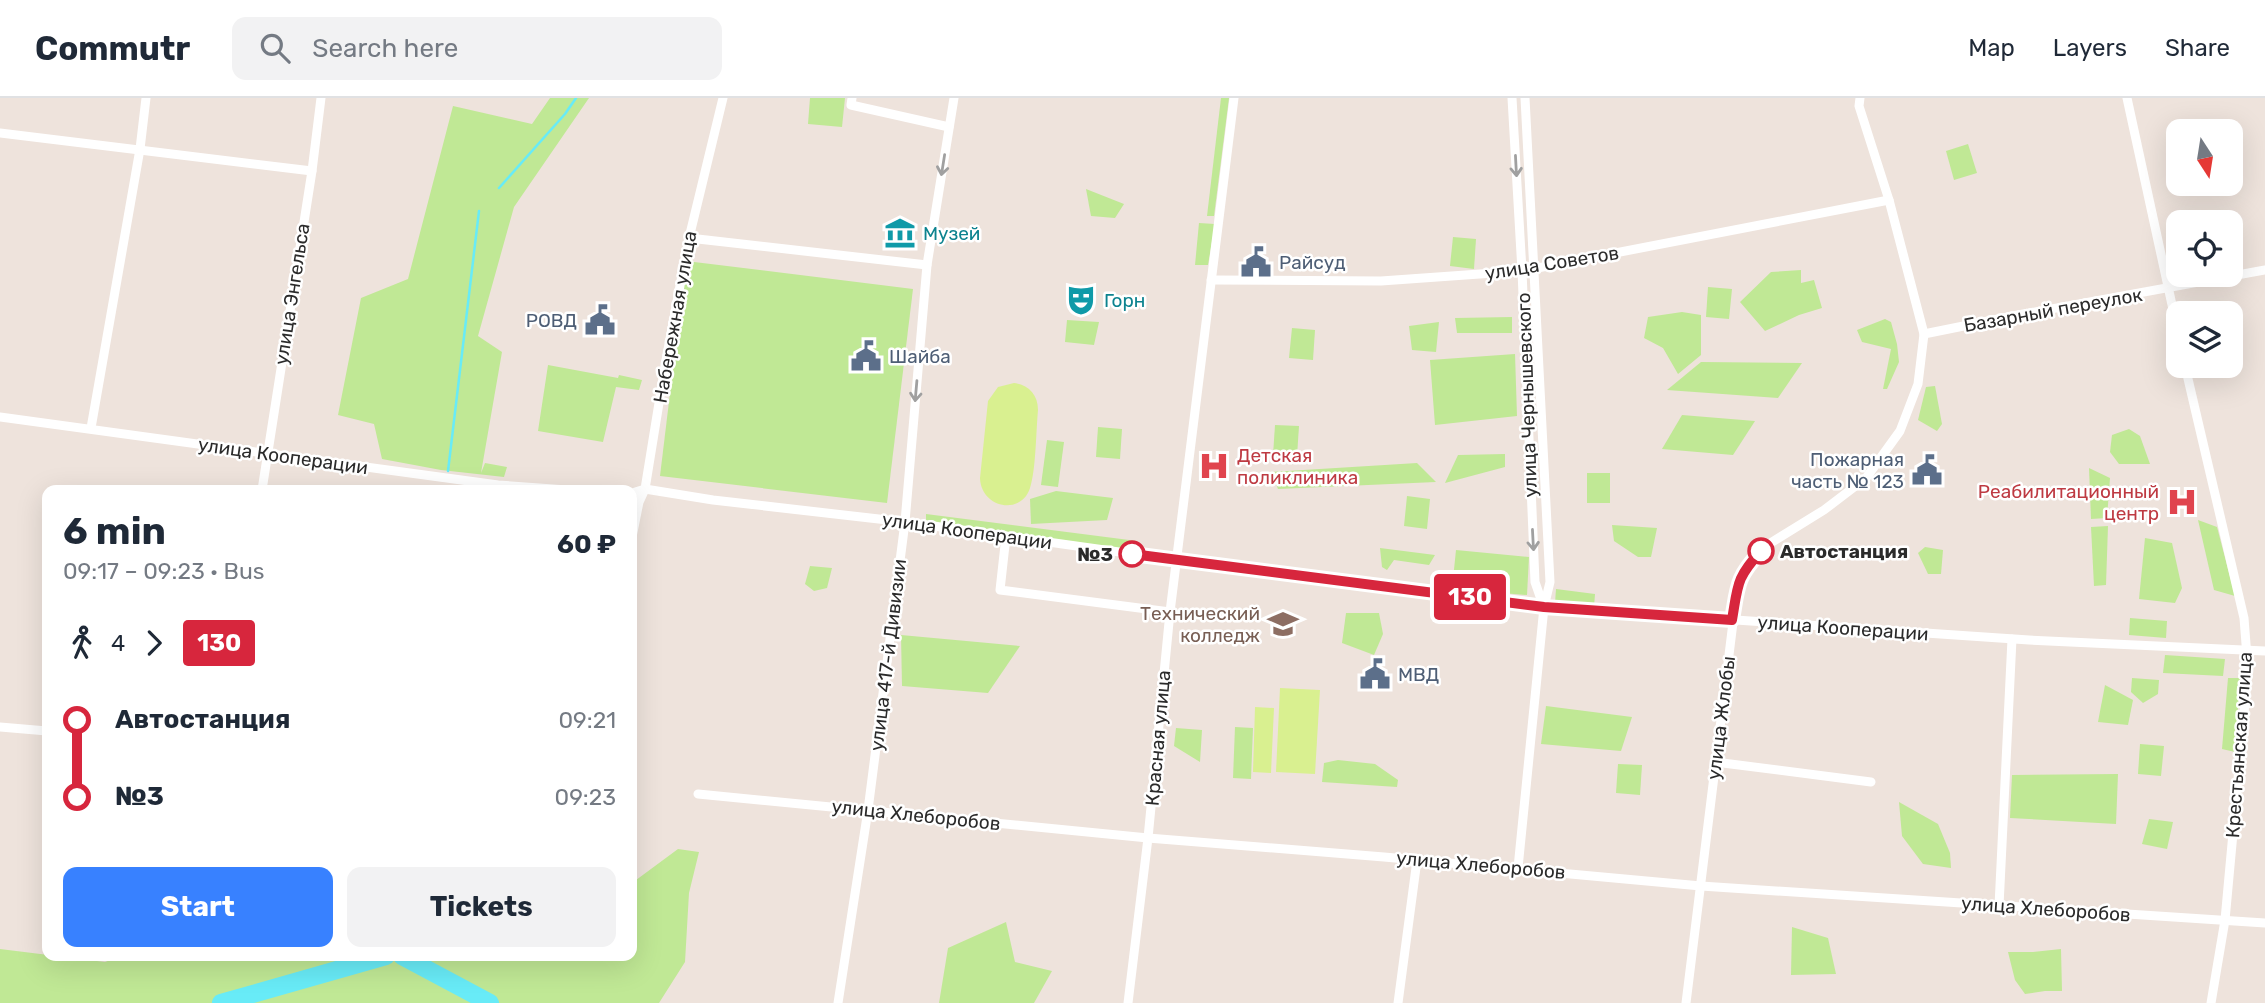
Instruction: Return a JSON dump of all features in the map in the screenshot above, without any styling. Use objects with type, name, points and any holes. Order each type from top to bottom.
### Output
[{"type":"street","points":[[91,428],[140,149],[146,98]]},
{"type":"street","name":"улица Энгельса","points":[[263,485],[321,98]]},
{"type":"street","name":"Набережная улица","points":[[637,512],[645,489],[689,238],[723,98]]},
{"type":"street","points":[[852,98],[851,105],[949,127]]},
{"type":"street","name":"улица 417-й Дивизии","points":[[838,1003],[868,810],[905,522],[927,265],[954,98]]},
{"type":"street","name":"Красная улица","points":[[1128,1003],[1148,838],[1176,560],[1234,98]]},
{"type":"street","name":"улица Чернышевского","points":[[1512,98],[1535,582],[1544,607]]},
{"type":"street","name":"улица Чернышевского","points":[[1518,869],[1544,607],[1550,582],[1525,98]]},
{"type":"street","name":"улица Жлобы","points":[[1686,1003],[1738,582],[1748,565],[1764,547],[1824,510],[1866,478],[1900,431],[1918,384],[1924,334],[1889,200],[1859,106],[1860,98]]},
{"type":"street","points":[[2127,98],[2171,301]]},
{"type":"street","points":[[0,133],[312,171]]},
{"type":"street","name":"улица Советов","points":[[1211,280],[1381,281],[1522,271],[1889,200]]},
{"type":"street","points":[[689,238],[927,265]]},
{"type":"street","name":"Базарный переулок","points":[[1924,334],[2265,270]]},
{"type":"street","name":"Крестьянская улица","points":[[2188,378],[2244,618],[2248,670],[2225,920],[2211,1003]]},
{"type":"street","name":"улица Кооперации","points":[[0,417],[498,485]]},
{"type":"street","name":"улица Кооперации","points":[[637,491],[645,489],[763,507],[905,522],[1544,607],[2012,639],[2265,651]]},
{"type":"street","points":[[1006,536],[1000,590],[1170,612]]},
{"type":"street","points":[[1999,906],[2012,639]]},
{"type":"street","points":[[0,727],[42,731]]},
{"type":"street","points":[[1716,762],[1871,782]]},
{"type":"street","name":"улица Хлеборобов","points":[[698,794],[1148,838],[1701,886],[2265,923]]},
{"type":"street","points":[[1398,1003],[1417,860]]},
{"type":"green space","points":[[550,98],[589,98],[514,207],[478,336],[502,352],[481,473],[485,463],[507,467],[504,477],[441,470],[382,459],[374,424],[338,415],[361,298],[408,279],[453,106],[532,124]]},
{"type":"green space","points":[[810,98],[845,98],[842,127],[808,124]]},
{"type":"green space","points":[[1221,98],[1229,98],[1214,216],[1207,216]]},
{"type":"green space","points":[[1968,144],[1977,173],[1954,180],[1946,151]]},
{"type":"green space","points":[[1086,189],[1124,204],[1115,218],[1091,216]]},
{"type":"green space","points":[[1199,223],[1215,224],[1208,265],[1195,265]]},
{"type":"green space","points":[[1453,237],[1476,239],[1474,269],[1450,266]]},
{"type":"green space","points":[[686,261],[913,289],[887,503],[660,476]]},
{"type":"green space","points":[[1801,270],[1801,283],[1814,280],[1822,308],[1799,315],[1765,331],[1740,302],[1771,272]]},
{"type":"green space","points":[[1708,287],[1732,289],[1729,319],[1706,317]]},
{"type":"green space","points":[[1682,312],[1701,315],[1701,355],[1678,374],[1663,348],[1644,338],[1648,317]]},
{"type":"green space","points":[[1512,317],[1512,333],[1457,333],[1455,318]]},
{"type":"green space","points":[[1885,319],[1891,322],[1899,362],[1887,389],[1883,389],[1891,349],[1862,342],[1857,330]]},
{"type":"green space","points":[[1067,320],[1099,322],[1094,345],[1065,342]]},
{"type":"green space","points":[[1439,322],[1436,352],[1412,350],[1409,326]]},
{"type":"green space","points":[[1292,328],[1315,330],[1313,360],[1289,358]]},
{"type":"green space","points":[[1515,354],[1517,416],[1435,425],[1430,360]]},
{"type":"green space","points":[[1701,362],[1802,363],[1778,398],[1667,390]]},
{"type":"green space","points":[[548,365],[642,380],[639,390],[616,387],[603,442],[538,431]]},
{"type":"green space","points":[[1014,383],[1028,388],[1036,400],[1038,410],[1035,461],[1030,488],[1025,497],[1019,502],[1002,505],[987,496],[980,478],[988,401],[998,387]]},
{"type":"green space","points":[[1935,386],[1942,424],[1937,431],[1918,420],[1926,387]]},
{"type":"green space","points":[[1682,415],[1755,421],[1733,455],[1662,449]]},
{"type":"green space","points":[[1275,425],[1299,426],[1297,456],[1273,455]]},
{"type":"green space","points":[[1098,427],[1122,429],[1120,459],[1096,457]]},
{"type":"green space","points":[[2129,429],[2140,436],[2150,464],[2119,464],[2110,452],[2112,435]]},
{"type":"green space","points":[[1047,440],[1064,442],[1058,487],[1041,485]]},
{"type":"green space","points":[[1505,454],[1505,467],[1445,483],[1458,455]]},
{"type":"green space","points":[[1417,463],[1436,482],[1278,489],[1271,472]]},
{"type":"green space","points":[[2089,468],[2110,478],[2107,518],[2091,519]]},
{"type":"green space","points":[[1587,473],[1610,473],[1610,503],[1587,503]]},
{"type":"green space","points":[[1056,491],[1113,498],[1107,520],[1031,524],[1030,499]]},
{"type":"green space","points":[[1407,496],[1430,499],[1427,529],[1404,526]]},
{"type":"green space","points":[[926,514],[1137,541],[1134,550],[926,522]]},
{"type":"green space","points":[[2198,520],[2217,527],[2235,596],[2214,590]]},
{"type":"green space","points":[[1612,525],[1657,528],[1651,557],[1638,557],[1614,541]]},
{"type":"green space","points":[[2108,526],[2106,585],[2094,586],[2091,527]]},
{"type":"green space","points":[[2145,538],[2172,543],[2182,588],[2175,603],[2139,599]]},
{"type":"green space","points":[[1925,547],[1943,550],[1941,574],[1928,574],[1918,553]]},
{"type":"green space","points":[[1380,548],[1435,555],[1429,565],[1394,560],[1387,570],[1382,567]]},
{"type":"green space","points":[[1456,550],[1529,557],[1527,595],[1452,589]]},
{"type":"green space","points":[[810,566],[832,568],[827,588],[814,591],[805,584]]},
{"type":"green space","points":[[1556,589],[1595,594],[1594,607],[1555,603]]},
{"type":"green space","points":[[1346,613],[1379,613],[1383,634],[1374,655],[1342,643]]},
{"type":"green space","points":[[2130,618],[2167,621],[2166,638],[2129,635]]},
{"type":"green space","points":[[901,635],[1020,646],[988,693],[902,686]]},
{"type":"green space","points":[[2165,655],[2225,659],[2223,676],[2163,673]]},
{"type":"green space","points":[[2132,678],[2159,680],[2158,694],[2143,703],[2131,692]]},
{"type":"green space","points":[[2228,678],[2240,678],[2235,752],[2222,749]]},
{"type":"green space","points":[[2105,685],[2133,700],[2128,725],[2098,722]]},
{"type":"green space","points":[[1280,688],[1320,690],[1315,774],[1276,772]]},
{"type":"green space","points":[[1546,706],[1632,717],[1621,751],[1541,744]]},
{"type":"green space","points":[[1255,707],[1274,708],[1271,773],[1253,772]]},
{"type":"green space","points":[[1235,727],[1253,728],[1251,779],[1233,778]]},
{"type":"green space","points":[[1176,728],[1202,730],[1200,762],[1174,746]]},
{"type":"green space","points":[[2140,744],[2164,746],[2161,776],[2138,774]]},
{"type":"green space","points":[[1338,760],[1375,764],[1398,780],[1397,787],[1322,782],[1324,763]]},
{"type":"green space","points":[[1618,764],[1642,765],[1640,795],[1616,793]]},
{"type":"green space","points":[[2118,774],[2116,824],[2010,818],[2012,775]]},
{"type":"green space","points":[[1899,802],[1938,824],[1950,853],[1951,868],[1923,864],[1902,836]]},
{"type":"green space","points":[[2149,819],[2173,822],[2167,849],[2142,844]]},
{"type":"green space","points":[[678,849],[699,852],[689,893],[685,962],[659,1003],[0,1003],[0,949],[42,954],[42,961],[637,961],[637,879]]},
{"type":"green space","points":[[1006,922],[1015,962],[1052,971],[1034,1003],[939,1003],[948,948]]},
{"type":"green space","points":[[1792,927],[1828,938],[1836,974],[1791,975]]},
{"type":"green space","points":[[2061,949],[2062,991],[2025,994],[2015,980],[2008,952]]},
{"type":"waterway","points":[[499,188],[576,98]]},
{"type":"waterway","points":[[448,471],[479,211]]},
{"type":"waterway","points":[[221,1003],[368,961]]},
{"type":"waterway","points":[[411,961],[490,1003]]},
{"type":"waterway","points":[[430,961],[430,971]]},
{"type":"bus line","name":"130","points":[[1132,554],[1544,607],[1732,620],[1738,582],[1761,551]]},
{"type":"place","name":"Музей","points":[[900,233]]},
{"type":"place","name":"Райсуд","points":[[1256,262]]},
{"type":"place","name":"Горн","points":[[1081,300]]},
{"type":"place","name":"РОВД","points":[[600,320]]},
{"type":"place","name":"Шайба","points":[[866,356]]},
{"type":"place","name":"Детская поликлиника","points":[[1214,466]]},
{"type":"place","name":"Пожарная часть № 123","points":[[1927,470]]},
{"type":"place","name":"Реабилитационный центр","points":[[2182,502]]},
{"type":"place","name":"Автостанция","points":[[1761,551]]},
{"type":"place","name":"№3","points":[[1132,554]]},
{"type":"place","name":"Технический колледж","points":[[1283,624]]},
{"type":"place","name":"МВД","points":[[1375,674]]}]
